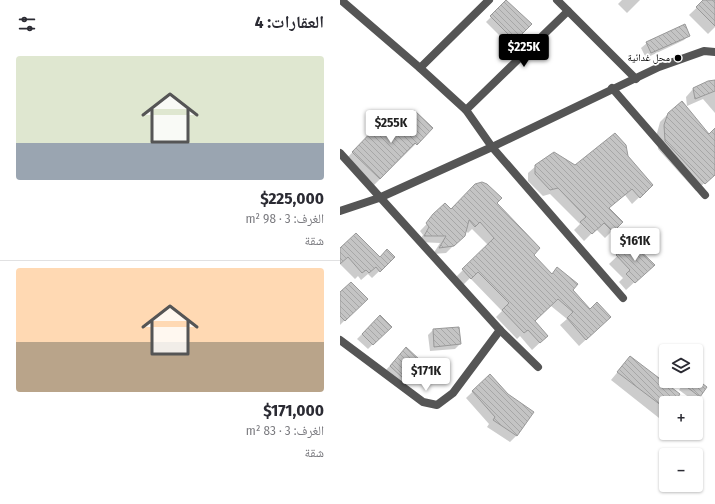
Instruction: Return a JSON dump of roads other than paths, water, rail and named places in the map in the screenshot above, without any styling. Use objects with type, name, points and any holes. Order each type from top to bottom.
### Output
[{"type":"street","points":[[341,0],[466,110],[492,147],[623,298]]},
{"type":"street","points":[[420,68],[488,0]]},
{"type":"street","points":[[557,0],[636,79]]},
{"type":"street","points":[[466,110],[568,11]]},
{"type":"street","points":[[340,211],[379,198],[492,147],[612,88],[636,79],[659,67],[704,51],[715,52]]},
{"type":"street","points":[[612,88],[705,195]]},
{"type":"street","points":[[340,153],[379,198],[500,330],[538,367]]},
{"type":"street","points":[[340,340],[424,402],[437,405],[453,393],[500,330]]},
{"type":"place","name":"محل غدائية","points":[[678,58]]}]
